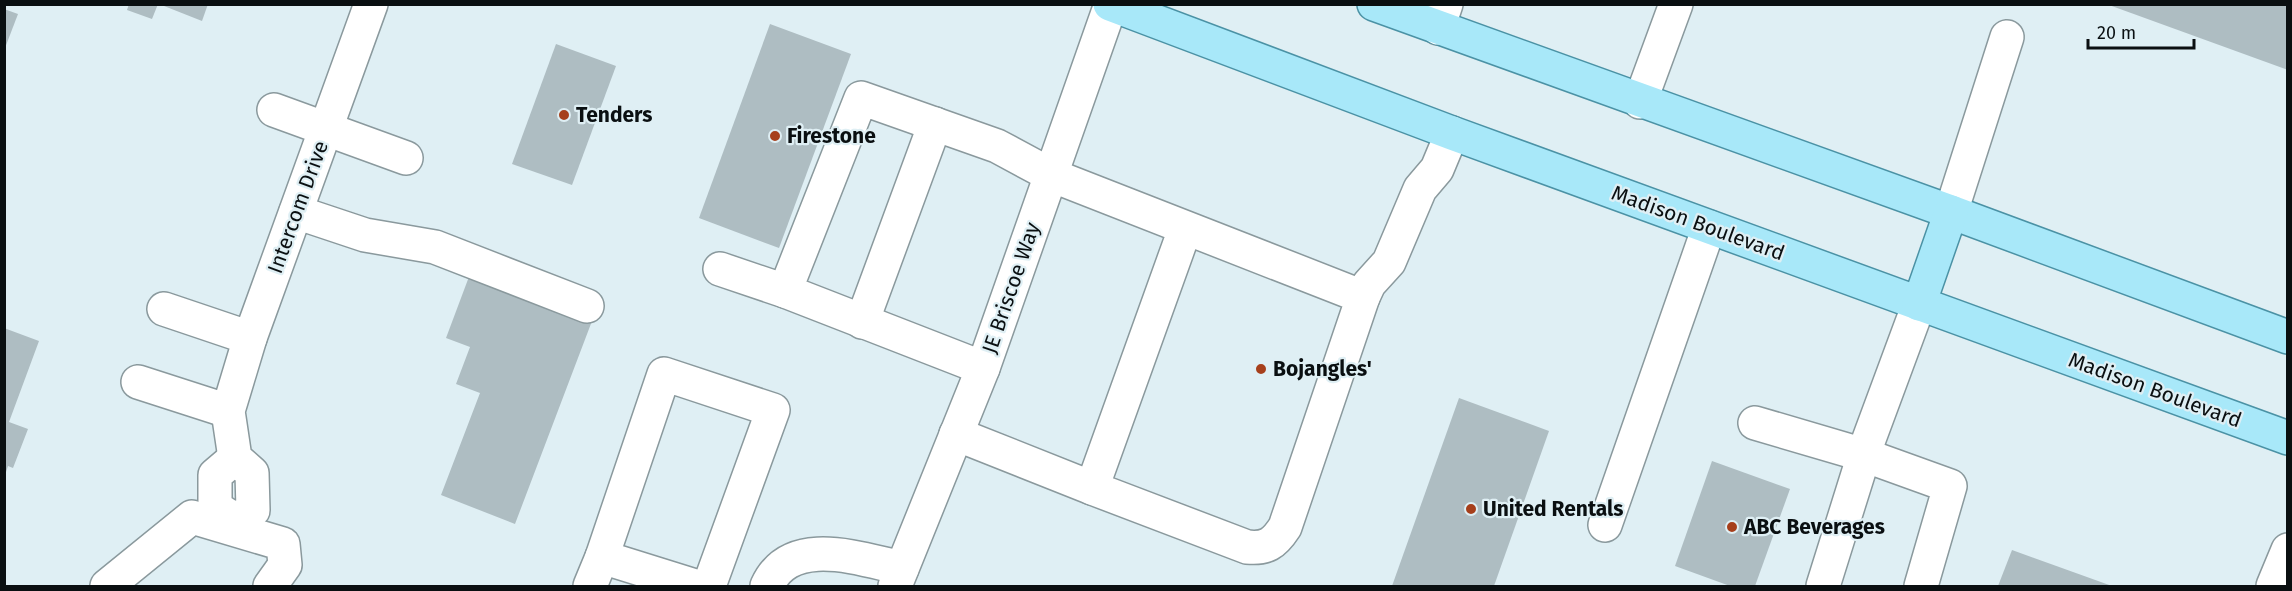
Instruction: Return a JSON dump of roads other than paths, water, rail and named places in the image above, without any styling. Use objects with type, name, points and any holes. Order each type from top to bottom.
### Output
[{"type":"main road","points":[[1374,4],[1442,16],[1640,102],[1951,212],[2288,337]]},
{"type":"main road","name":"Madison Boulevard","points":[[1111,5],[1709,228],[2288,438]]},
{"type":"main road","points":[[1919,304],[1951,212]]},
{"type":"street","name":"Intercom Drive","points":[[228,411],[250,338],[371,4]]},
{"type":"street","points":[[1640,102],[1676,4]]},
{"type":"street","name":"JE Briscoe Way","points":[[898,577],[983,368],[1111,5]]},
{"type":"street","points":[[1951,212],[2007,37]]},
{"type":"street","points":[[785,291],[861,98],[997,146],[1051,175],[1363,297]]},
{"type":"street","points":[[274,110],[326,131],[406,158]]},
{"type":"street","points":[[862,322],[935,124]]},
{"type":"street","points":[[956,434],[1247,547],[1262,548],[1276,540],[1285,527],[1363,297],[1369,284],[1389,262],[1420,189],[1437,169],[1452,133]]},
{"type":"street","points":[[296,212],[365,235],[435,247],[587,306]]},
{"type":"street","points":[[1605,525],[1709,228]]},
{"type":"street","points":[[1092,488],[1185,229]]},
{"type":"street","points":[[720,269],[785,291],[983,368]]},
{"type":"street","points":[[1823,586],[1864,455],[1919,304]]},
{"type":"street","points":[[164,309],[250,338]]},
{"type":"street","points":[[695,586],[596,572],[664,374],[773,410],[709,586]]},
{"type":"street","points":[[138,382],[228,411],[235,458],[215,475],[215,507],[235,525]]},
{"type":"street","points":[[1755,423],[1864,455],[1950,486],[1921,586]]},
{"type":"street","points":[[107,586],[192,517],[235,525],[284,544],[285,566],[270,586]]},
{"type":"street","points":[[2273,586],[2288,550]]},
{"type":"street","points":[[767,586],[771,577],[794,559],[825,552],[898,577]]},
{"type":"place","name":"Tenders","points":[[564,115]]},
{"type":"place","name":"Firestone","points":[[775,136]]},
{"type":"place","name":"Bojangles'","points":[[1261,369]]},
{"type":"place","name":"United Rentals","points":[[1471,509]]},
{"type":"place","name":"ABC Beverages","points":[[1732,527]]}]
